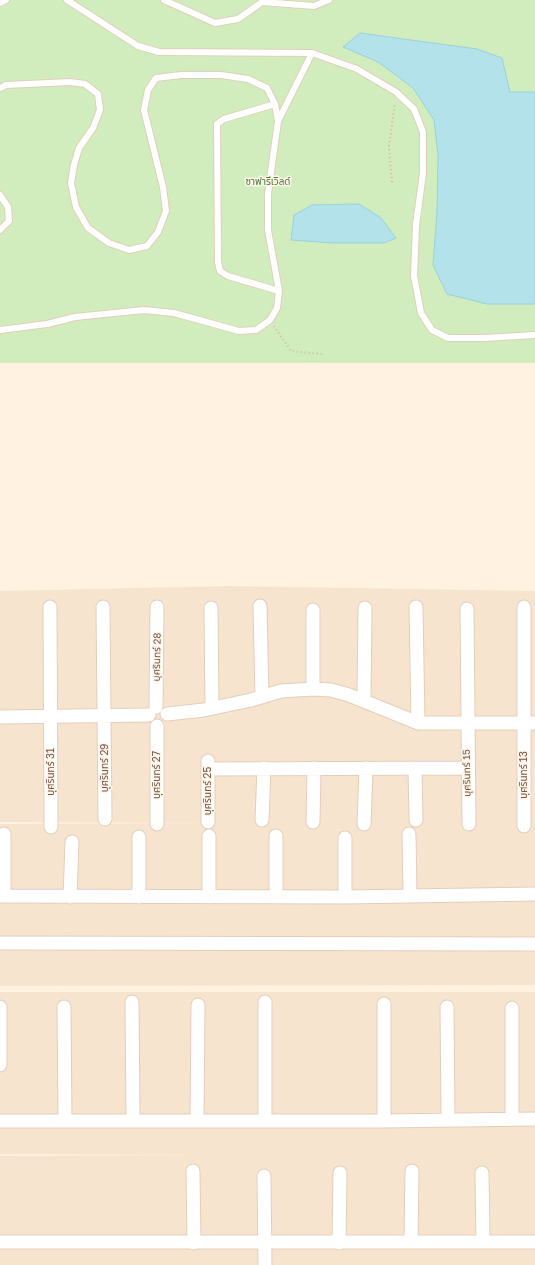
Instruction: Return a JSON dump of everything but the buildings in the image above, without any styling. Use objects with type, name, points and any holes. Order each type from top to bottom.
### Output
[{"type":"street","points":[[260,606],[262,697]]},
{"type":"street","name":"บุศรินทร์ 29","points":[[103,607],[105,819]]},
{"type":"street","name":"บุศรินทร์ 28","points":[[157,712],[158,607]]},
{"type":"street","points":[[416,607],[418,723]]},
{"type":"street","name":"บุศรินทร์ 13","points":[[524,607],[529,723],[524,826]]},
{"type":"street","name":"บุศรินทร์ 31","points":[[50,608],[51,827]]},
{"type":"street","points":[[211,608],[212,708]]},
{"type":"street","points":[[364,700],[365,608]]},
{"type":"street","name":"บุศรินทร์ 15","points":[[467,608],[467,768],[469,824]]},
{"type":"street","points":[[313,610],[313,689]]},
{"type":"street","points":[[0,717],[104,717],[212,708],[262,697],[281,691],[313,689],[331,690],[364,700],[418,723],[529,723]]},
{"type":"street","name":"บุศรินทร์ 27","points":[[156,824],[157,726],[164,723],[157,712]]},
{"type":"street","points":[[0,714],[0,723]]},
{"type":"street","name":"บุศรินทร์ 25","points":[[208,822],[208,765],[264,768]]},
{"type":"street","points":[[262,820],[264,768],[467,768]]},
{"type":"street","points":[[313,822],[314,768]]},
{"type":"street","points":[[364,824],[366,768]]},
{"type":"street","points":[[415,768],[416,820]]},
{"type":"street","points":[[4,834],[2,896],[345,897],[535,894]]},
{"type":"street","points":[[409,834],[410,895]]},
{"type":"street","points":[[209,836],[209,897]]},
{"type":"street","points":[[276,836],[276,897]]},
{"type":"street","points":[[138,837],[139,897]]},
{"type":"street","points":[[345,838],[345,897]]},
{"type":"street","points":[[70,897],[72,842]]},
{"type":"street","points":[[0,943],[535,944]]},
{"type":"street","points":[[132,1002],[133,1120]]},
{"type":"street","points":[[265,1002],[265,1121]]},
{"type":"street","points":[[384,1004],[384,1121]]},
{"type":"street","points":[[197,1120],[198,1005]]},
{"type":"street","points":[[0,1007],[0,1065]]},
{"type":"street","points":[[64,1007],[65,1121]]},
{"type":"street","points":[[447,1007],[448,1119]]},
{"type":"street","points":[[512,1008],[512,1119]]},
{"type":"street","points":[[0,1121],[384,1121],[535,1119]]},
{"type":"street","points":[[193,1171],[194,1243]]},
{"type":"street","points":[[411,1242],[412,1171]]},
{"type":"street","points":[[339,1243],[340,1173]]},
{"type":"street","points":[[482,1173],[483,1242]]},
{"type":"street","points":[[264,1176],[265,1265]]},
{"type":"street","points":[[0,1242],[535,1242]]},
{"type":"lane","points":[[0,3],[6,0]]},
{"type":"lane","points":[[67,0],[138,46],[159,52],[312,53],[357,70],[396,92],[414,109],[423,132],[423,173],[416,225],[414,276],[421,313],[432,330],[448,338],[485,338],[535,335]]},
{"type":"lane","points":[[164,0],[215,23],[238,19],[262,1],[314,6],[329,0]]},
{"type":"lane","points":[[278,121],[312,53]]},
{"type":"lane","points":[[0,88],[14,84],[70,82],[85,84],[98,94],[100,110],[93,128],[79,148],[74,164],[71,183],[76,207],[88,228],[109,242],[129,250],[147,246],[158,232],[166,211],[163,187],[144,110],[148,90],[156,78],[181,75],[221,75],[248,79],[267,88],[275,104],[278,121],[268,194],[268,230],[279,291],[277,308],[270,320],[256,330],[239,331],[174,313],[144,310],[75,317],[47,324],[0,330]]},
{"type":"lane","points":[[275,104],[224,119],[217,124],[218,262],[220,272],[228,276],[279,291]]},
{"type":"lane","points":[[0,195],[8,207],[9,221],[0,230]]},
{"type":"path","points":[[392,182],[389,146],[396,92]]},
{"type":"path","points":[[270,320],[291,351],[323,354]]},
{"type":"shaded area","points":[[229,586],[535,591],[535,985],[0,986],[0,824],[228,823],[0,822],[0,591]]},
{"type":"shaded area","points":[[0,992],[535,992],[535,1265],[0,1265],[0,1156],[215,1155],[0,1154]]},
{"type":"green space","name":"ซาฟารีเวิลด์","points":[[0,0],[535,0],[535,363],[0,363]]},
{"type":"water","points":[[360,33],[477,49],[502,58],[510,92],[535,92],[535,304],[487,304],[447,294],[433,265],[437,212],[438,155],[434,120],[413,88],[378,62],[343,47]]},
{"type":"water","points":[[359,204],[381,218],[396,238],[384,243],[333,243],[291,240],[294,215],[312,205]]}]
